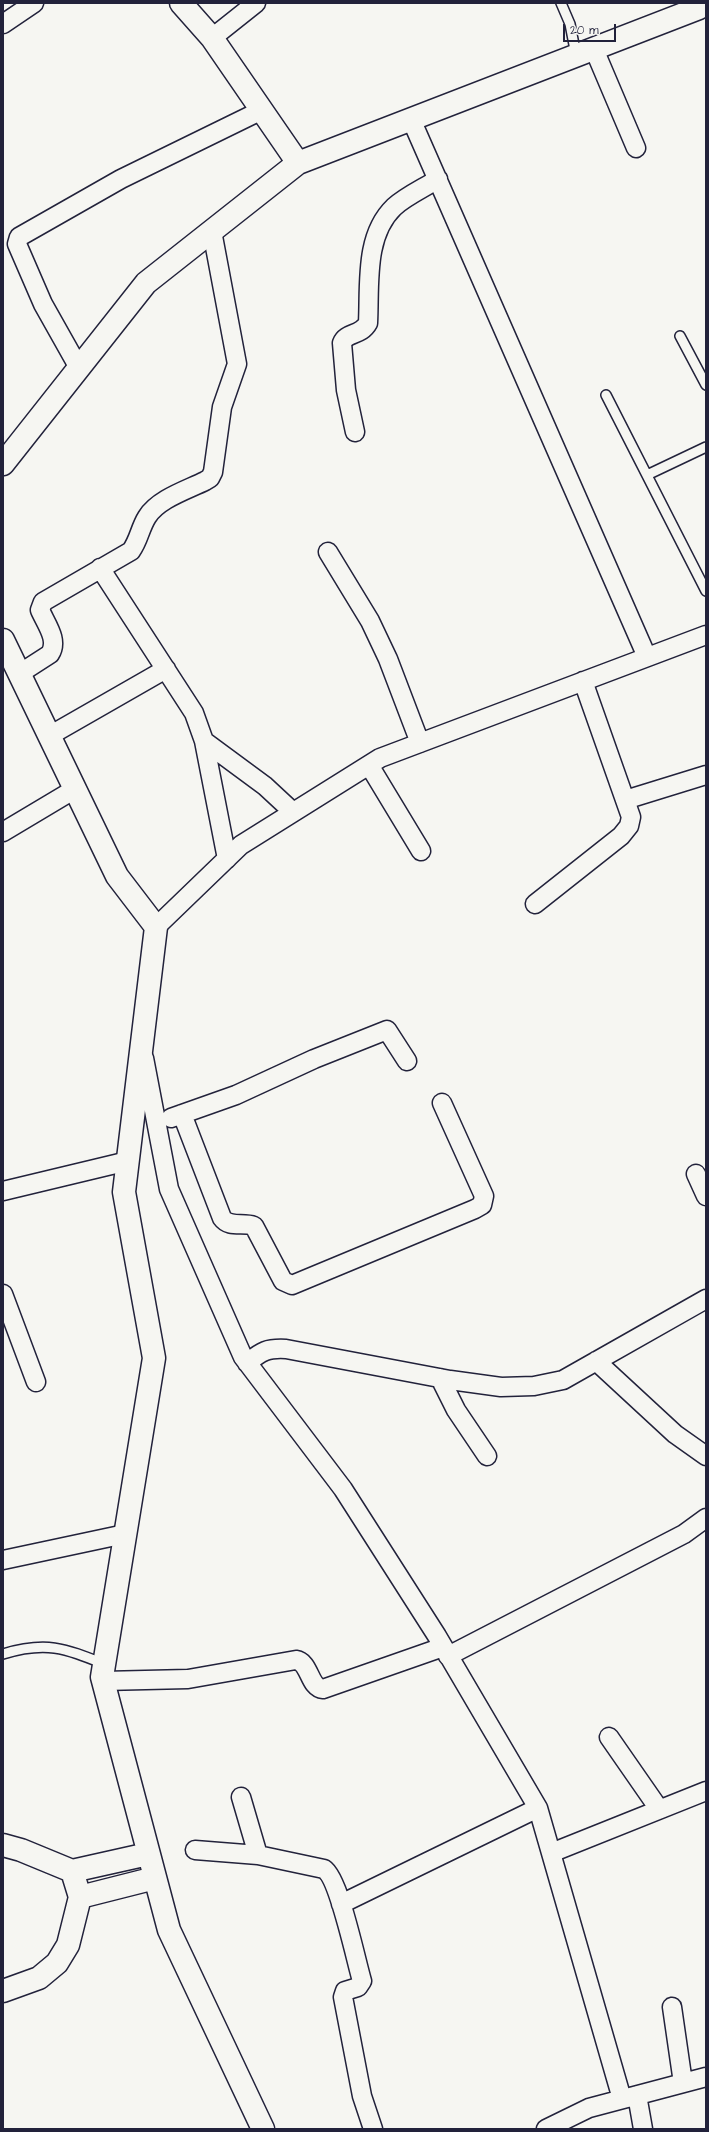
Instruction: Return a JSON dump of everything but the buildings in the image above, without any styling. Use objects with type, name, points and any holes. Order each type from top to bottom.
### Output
[{"type":"street","points":[[3,24],[34,3]]},
{"type":"street","points":[[181,3],[212,38],[260,111],[298,163]]},
{"type":"street","points":[[212,38],[256,3]]},
{"type":"street","points":[[3,464],[146,283],[298,163],[699,8],[703,3]]},
{"type":"street","points":[[585,52],[636,148]]},
{"type":"street","points":[[79,368],[43,304],[17,244],[19,237],[122,179],[260,111]]},
{"type":"street","points":[[411,119],[647,657]]},
{"type":"street","points":[[355,432],[346,390],[342,343],[346,337],[363,331],[368,323],[372,256],[376,233],[384,218],[395,206],[438,179]]},
{"type":"street","points":[[19,674],[50,654],[54,645],[54,640],[40,610],[43,602],[131,551],[138,542],[147,517],[156,507],[168,499],[205,481],[213,472],[222,407],[237,364],[212,231]]},
{"type":"street","points":[[328,552],[373,627],[388,659],[420,743]]},
{"type":"street","points":[[100,568],[194,713],[204,741],[227,859]]},
{"type":"street","points":[[263,2129],[169,1930],[148,1854],[104,1673],[154,1358],[124,1192],[156,927],[241,845],[380,758],[706,634]]},
{"type":"street","points":[[3,640],[117,876],[156,927]]},
{"type":"street","points":[[49,736],[166,669]]},
{"type":"street","points":[[535,904],[621,836],[629,826],[631,816],[583,681]]},
{"type":"street","points":[[204,741],[265,786],[293,812]]},
{"type":"street","points":[[369,765],[421,852]]},
{"type":"street","points":[[625,800],[706,776]]},
{"type":"street","points":[[3,832],[75,789]]},
{"type":"street","points":[[157,1123],[236,1095],[314,1059],[387,1030],[407,1061]]},
{"type":"street","points":[[142,1045],[169,1189],[243,1357],[343,1489],[446,1651],[538,1808],[629,2097],[643,2129]]},
{"type":"street","points":[[182,1114],[222,1218],[225,1222],[230,1224],[247,1223],[254,1226],[283,1281],[292,1285],[482,1205],[484,1196],[442,1103]]},
{"type":"street","points":[[3,1191],[128,1161]]},
{"type":"street","points":[[696,1174],[706,1196]]},
{"type":"street","points":[[3,1294],[36,1382]]},
{"type":"street","points":[[248,1362],[262,1351],[280,1348],[440,1378],[501,1386],[534,1386],[562,1380],[706,1299]]},
{"type":"street","points":[[596,1361],[675,1434],[706,1456]]},
{"type":"street","points":[[440,1378],[456,1410],[487,1456]]},
{"type":"street","points":[[104,1673],[188,1679],[296,1660],[303,1662],[317,1687],[323,1689],[446,1651],[684,1534],[706,1518]]},
{"type":"street","points":[[3,1560],[125,1534]]},
{"type":"street","points":[[609,1737],[660,1809]]},
{"type":"street","points":[[551,1853],[706,1791]]},
{"type":"street","points":[[242,1797],[258,1855]]},
{"type":"street","points":[[341,1904],[538,1808]]},
{"type":"street","points":[[3,1845],[22,1850],[72,1871],[148,1854]]},
{"type":"street","points":[[195,1850],[258,1855],[324,1869],[330,1875],[341,1904],[362,1981],[358,1987],[345,1991],[343,1997],[362,2096],[372,2129]]},
{"type":"street","points":[[3,1992],[39,1978],[57,1963],[68,1944],[80,1897],[72,1871]]},
{"type":"street","points":[[80,1897],[155,1878]]},
{"type":"street","points":[[672,2007],[683,2083]]},
{"type":"street","points":[[546,2129],[589,2108],[706,2077]]},
{"type":"lane","points":[[561,3],[585,52]]},
{"type":"lane","points":[[680,336],[706,385]]},
{"type":"lane","points":[[606,395],[706,591]]},
{"type":"lane","points":[[647,475],[706,447]]},
{"type":"lane","points":[[3,1654],[20,1649],[47,1646],[70,1650],[104,1673]]}]
